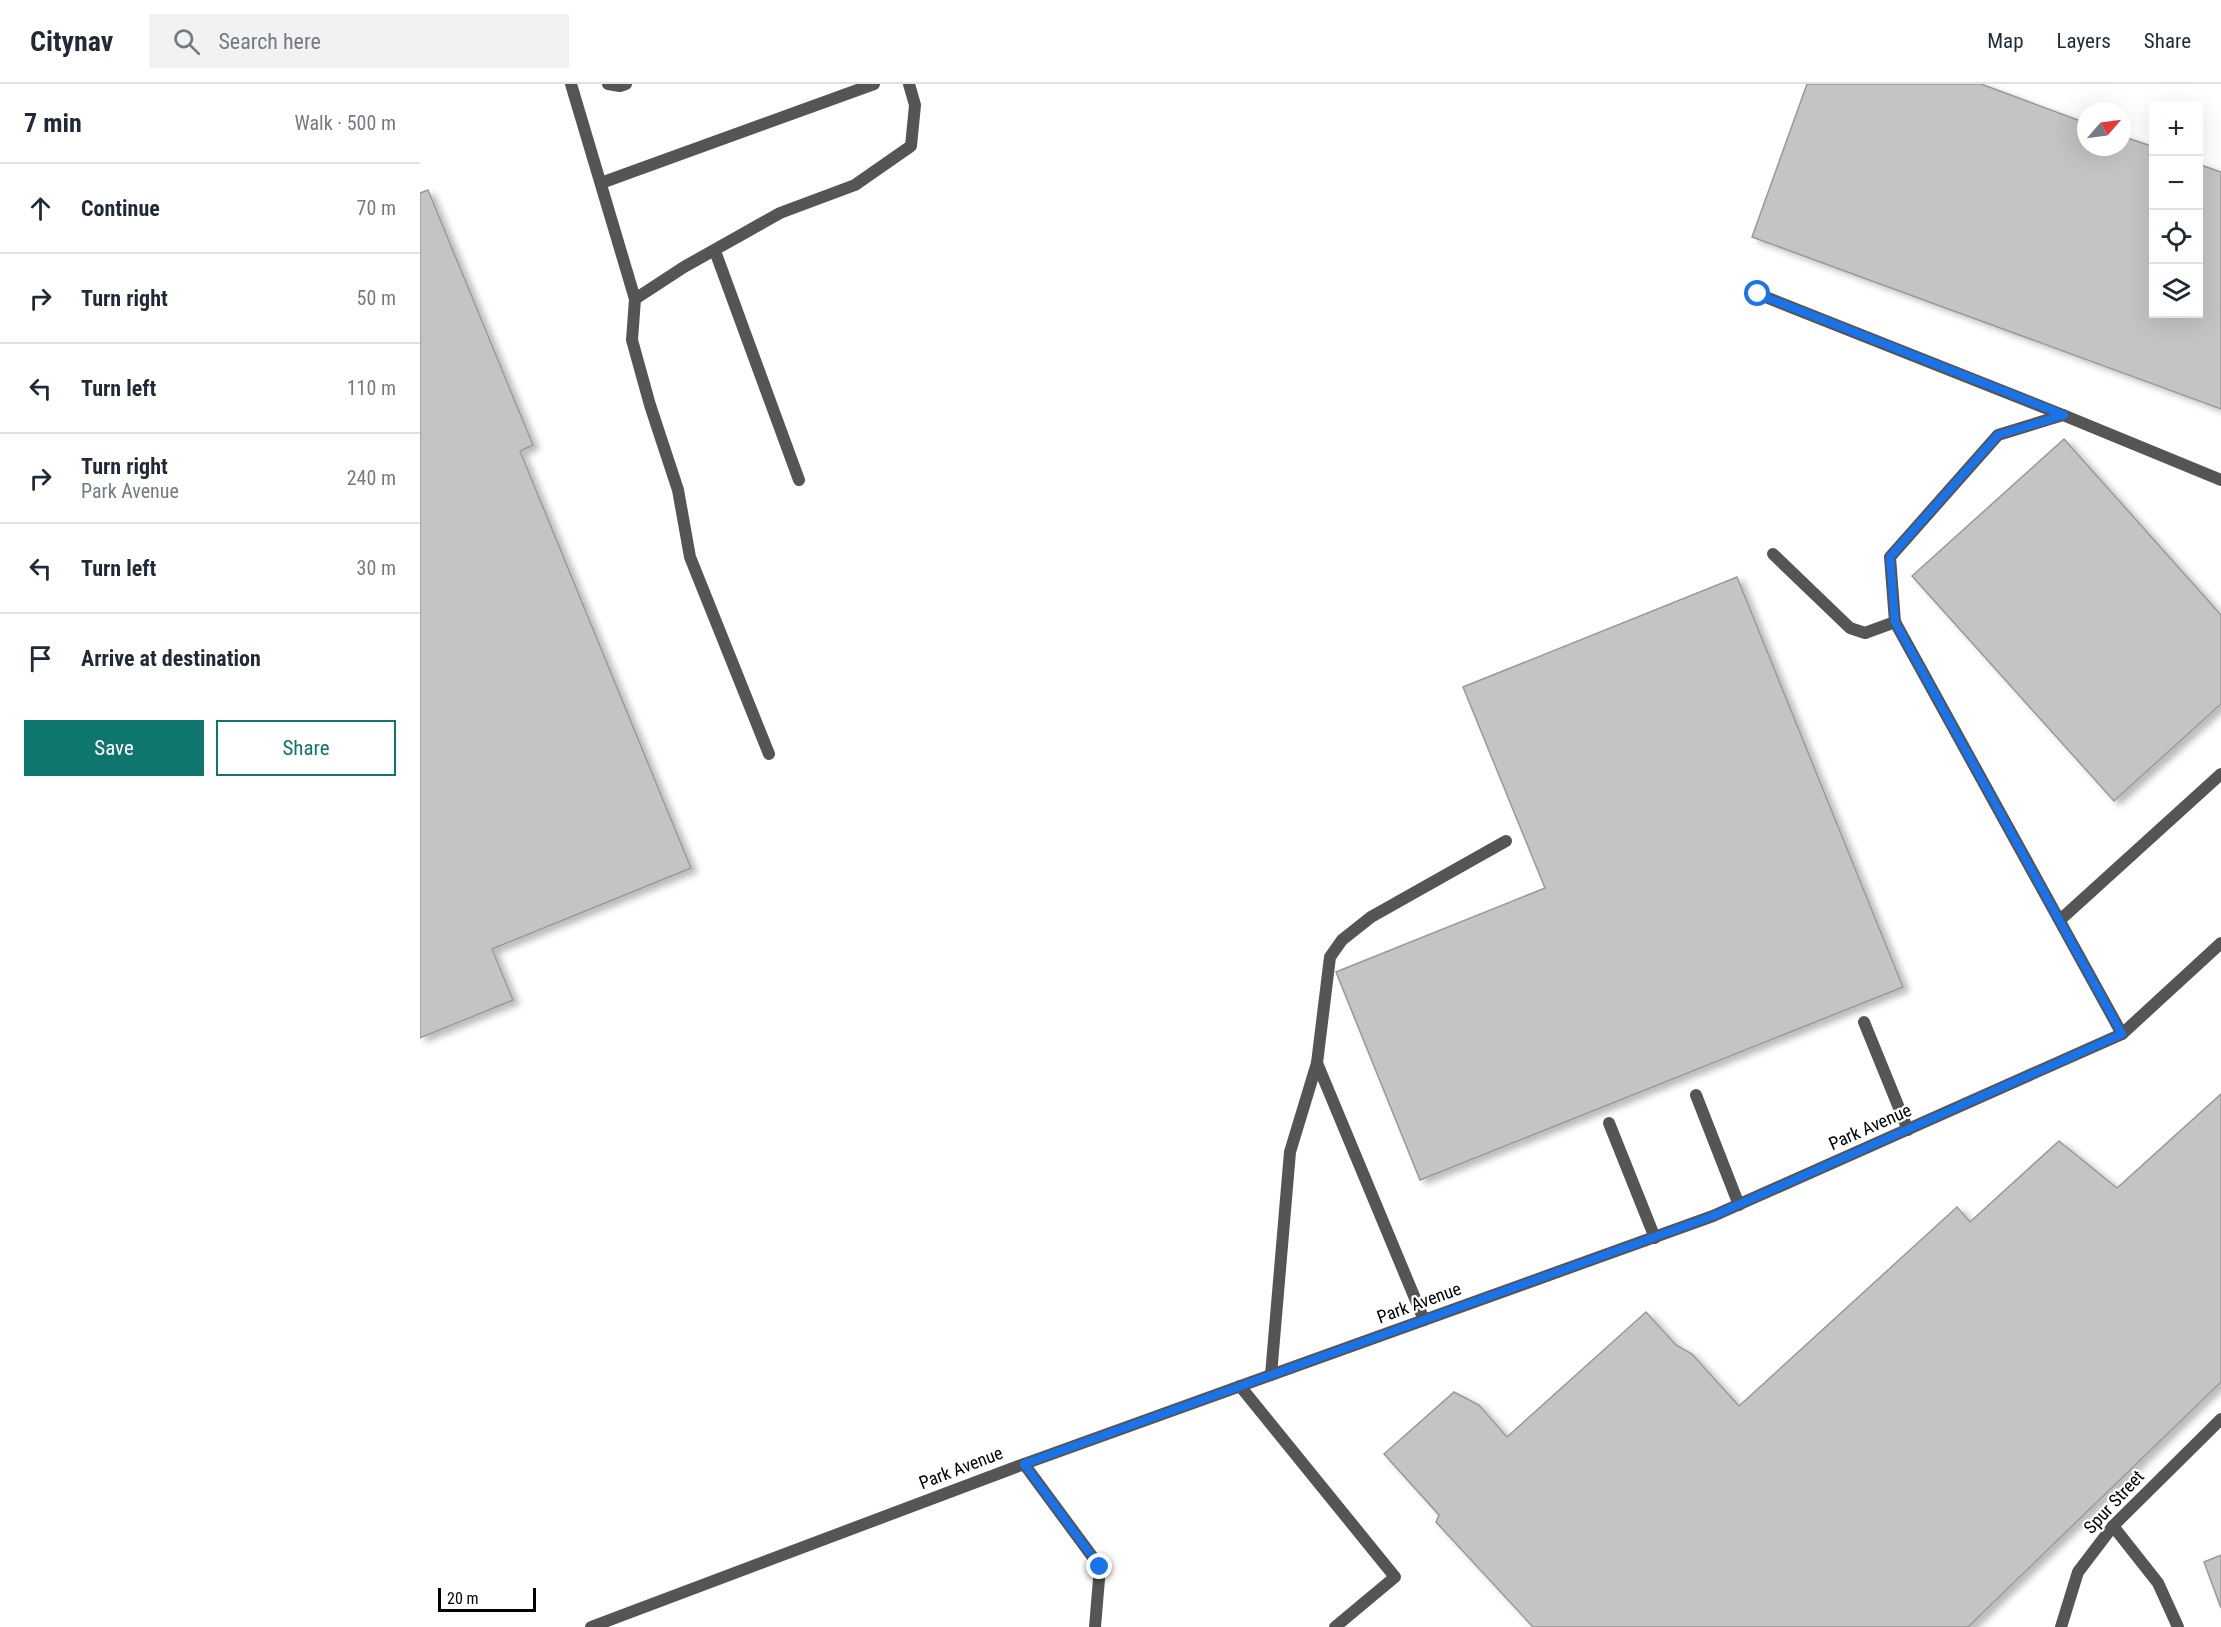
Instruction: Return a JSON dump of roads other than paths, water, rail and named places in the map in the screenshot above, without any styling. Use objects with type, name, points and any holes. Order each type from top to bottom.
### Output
[{"type":"street","points":[[571,84],[635,299],[632,340],[650,405],[678,490],[690,557],[769,754]]},
{"type":"street","points":[[608,84],[620,86],[626,84]]},
{"type":"street","points":[[601,183],[874,84]]},
{"type":"street","points":[[635,299],[684,267],[780,213],[855,185],[911,146],[915,105],[909,84]]},
{"type":"street","points":[[715,251],[800,480]]},
{"type":"street","points":[[1758,294],[2221,480]]},
{"type":"street","points":[[2064,415],[1998,435],[1890,557],[1895,622],[2122,1034]]},
{"type":"street","points":[[1773,554],[1850,628],[1865,633],[1895,622]]},
{"type":"street","points":[[2060,921],[2221,774]]},
{"type":"street","points":[[1270,1375],[1290,1152],[1317,1063],[1329,957],[1342,940],[1371,917],[1506,841]]},
{"type":"street","name":"Park Avenue","points":[[591,1627],[1024,1464],[1655,1238],[1739,1205],[2122,1034],[2221,943]]},
{"type":"street","points":[[1864,1022],[1908,1130]]},
{"type":"street","points":[[1317,1063],[1424,1320]]},
{"type":"street","points":[[1696,1095],[1739,1205]]},
{"type":"street","points":[[1609,1123],[1655,1238]]},
{"type":"street","points":[[1240,1386],[1395,1577],[1335,1627]]},
{"type":"street","name":"Spur Street","points":[[2061,1627],[2078,1572],[2113,1526],[2221,1419]]},
{"type":"street","points":[[1024,1464],[1100,1567],[1095,1627]]},
{"type":"street","points":[[2113,1526],[2158,1583],[2178,1627]]}]
